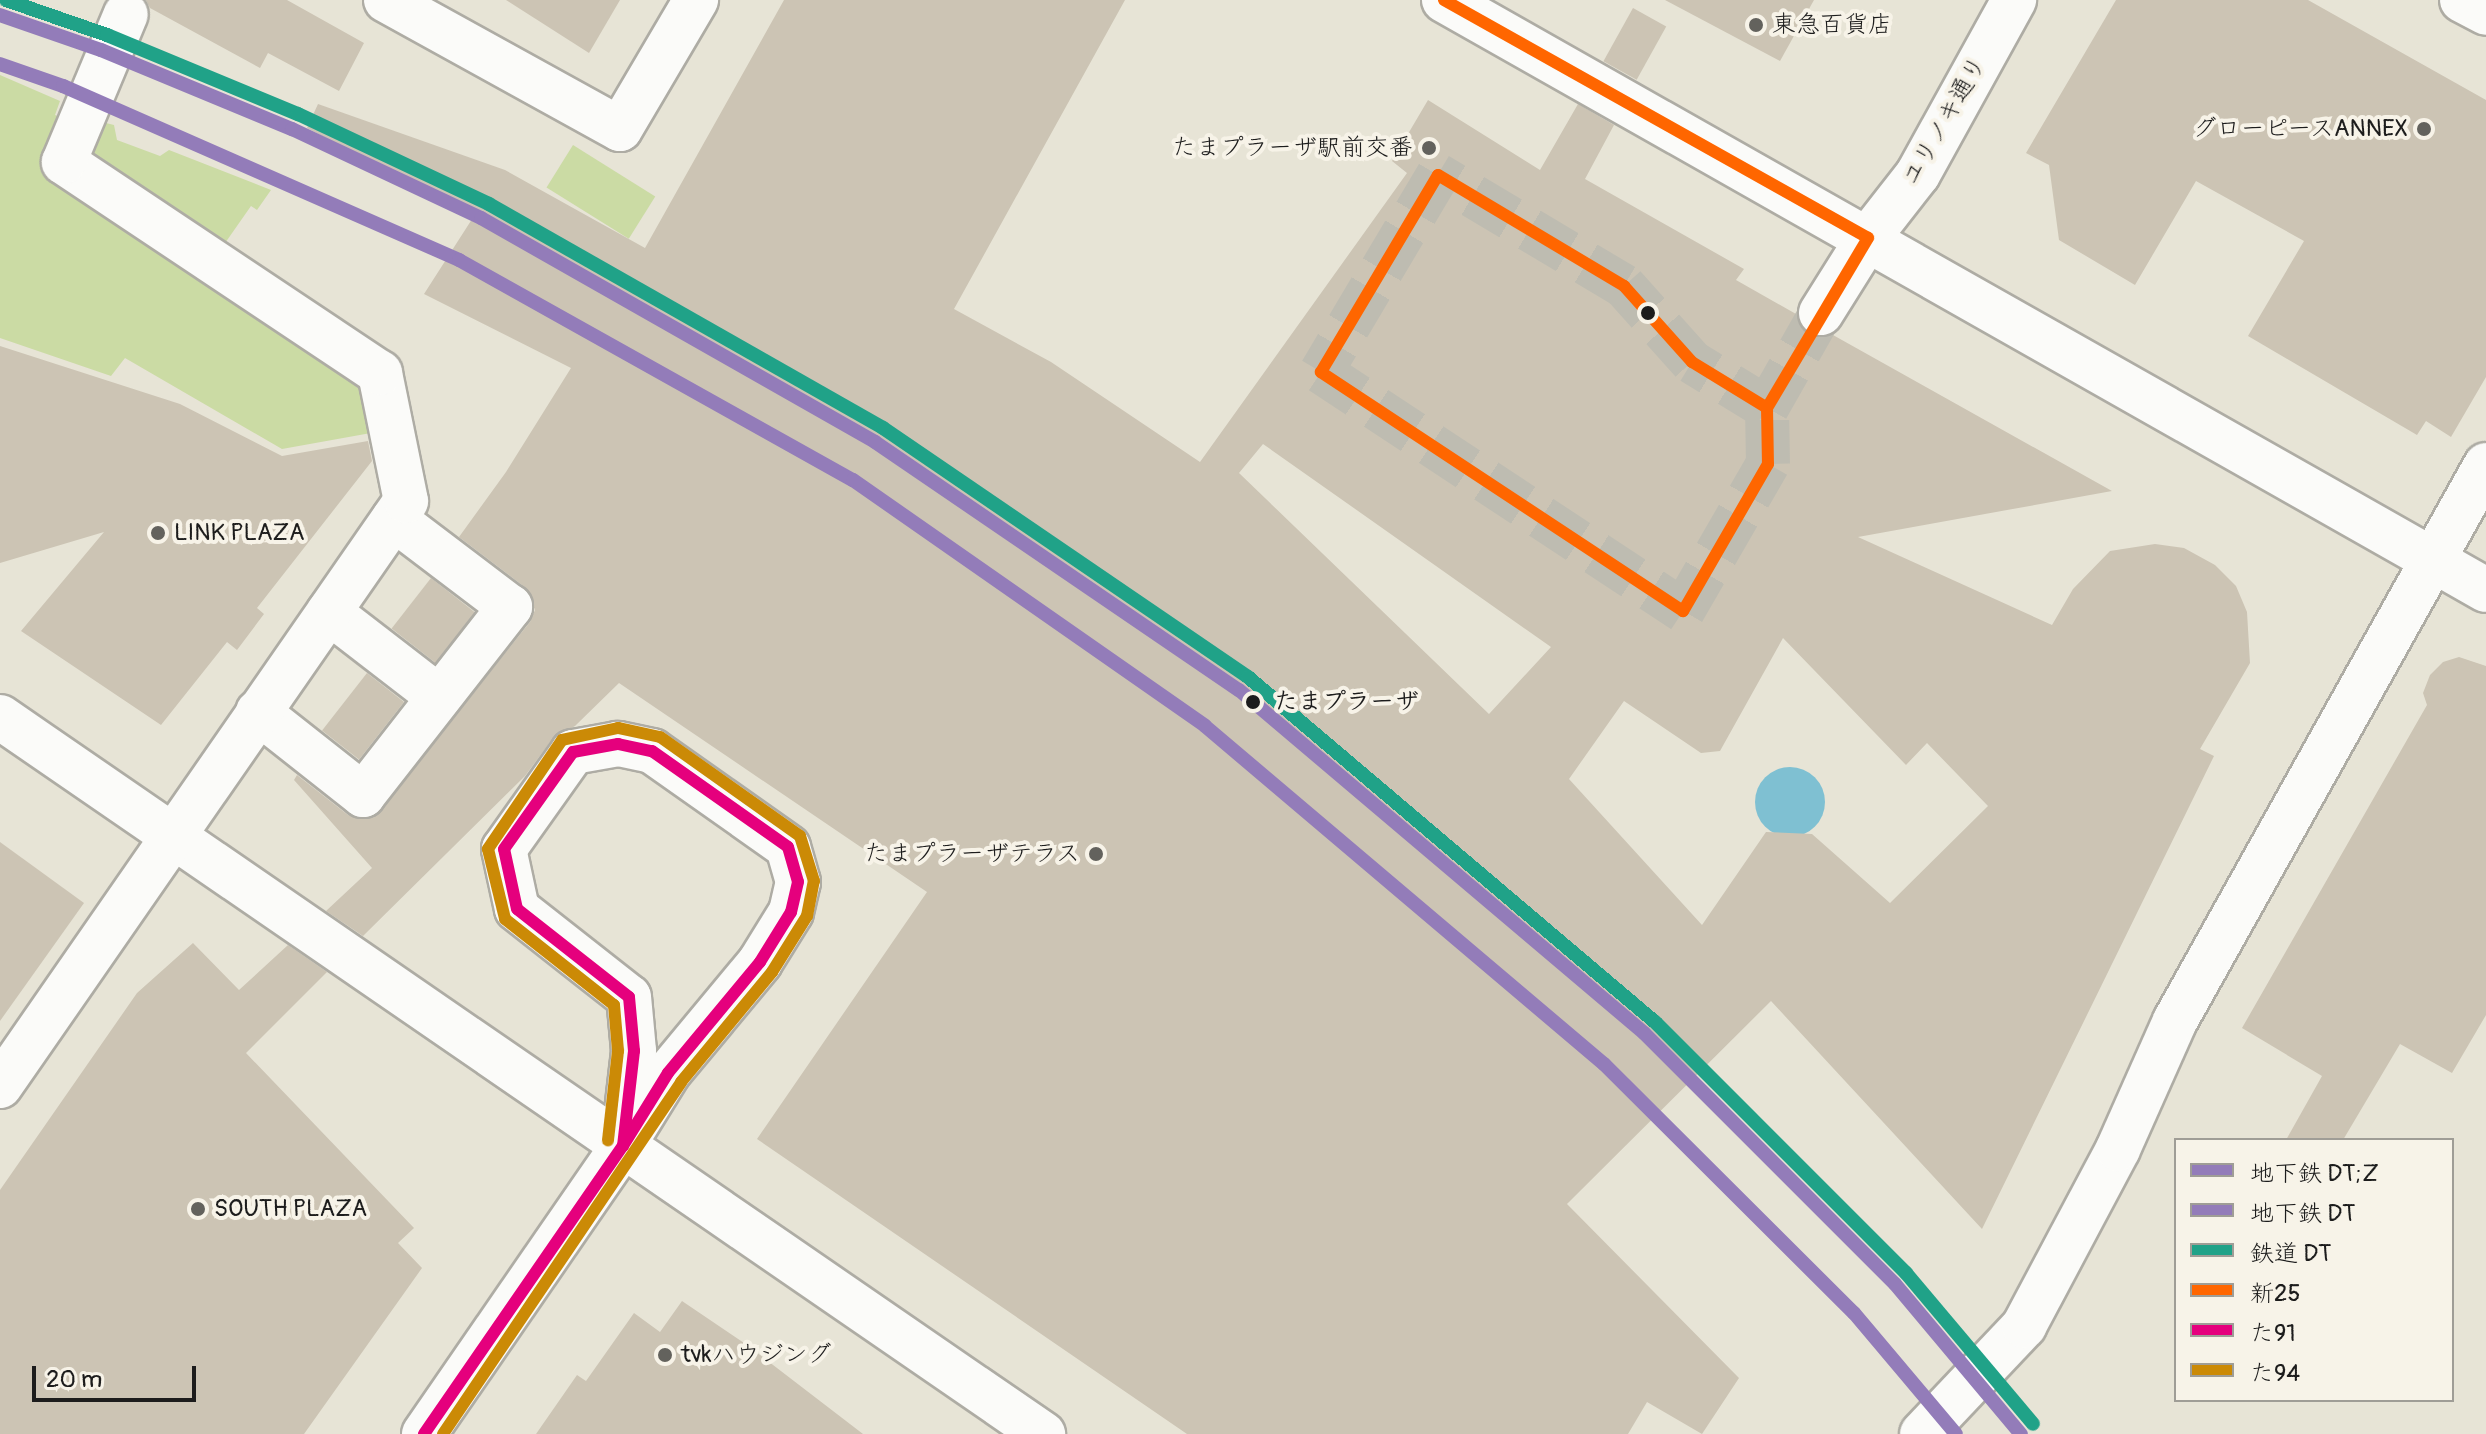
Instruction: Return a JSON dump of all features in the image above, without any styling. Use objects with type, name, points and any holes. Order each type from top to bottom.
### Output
[{"type":"street","points":[[386,0],[620,129],[696,0]]},
{"type":"street","points":[[1444,0],[2486,590]]},
{"type":"street","name":"ユリノキ通り","points":[[1821,313],[1868,238],[1918,174],[2014,0]]},
{"type":"street","points":[[2462,0],[2486,13]]},
{"type":"street","points":[[0,1086],[406,501],[380,373],[64,162],[126,14]]},
{"type":"street","points":[[1922,1434],[2024,1326],[2118,1149],[2175,1021],[2430,558],[2486,465]]},
{"type":"street","points":[[258,712],[363,795],[510,607],[394,519]]},
{"type":"street","points":[[329,612],[439,697]]},
{"type":"street","points":[[0,717],[1043,1434]]},
{"type":"street","points":[[424,1434],[623,1146],[668,1073],[760,962],[791,912],[798,882],[788,847],[652,751],[618,744],[573,752],[504,849],[517,909],[629,997],[634,1051],[623,1146]]},
{"type":"green space","points":[[0,75],[60,101],[55,115],[62,118],[48,163],[370,379],[382,431],[282,449],[125,358],[111,376],[0,338]]},
{"type":"green space","points":[[106,123],[114,125],[117,140],[160,156],[169,150],[271,190],[257,210],[251,206],[223,246],[90,154]]},
{"type":"green space","points":[[573,145],[655,196],[629,239],[547,187]]},
{"type":"water","points":[[1790,767],[1815,777],[1825,802],[1815,827],[1790,837],[1765,827],[1755,802],[1765,777]]},
{"type":"building","points":[[146,0],[287,0],[364,43],[339,91],[268,53],[260,68],[150,8]]},
{"type":"building","points":[[506,0],[620,0],[589,53]]},
{"type":"building","points":[[784,0],[1125,0],[954,309],[1051,362],[1200,462],[1407,173],[1392,161],[1428,100],[1540,170],[1578,104],[1614,125],[1585,179],[1744,269],[1736,280],[1796,314],[1808,334],[1833,335],[2112,491],[1858,537],[2052,625],[2073,589],[2110,551],[2155,544],[2184,548],[2215,565],[2236,586],[2247,612],[2250,663],[2200,749],[2214,756],[1982,1229],[1771,1001],[1567,1204],[1739,1378],[1702,1434],[1647,1402],[1628,1434],[1187,1434],[757,1139],[927,892],[619,683],[575,726],[553,738],[525,776],[363,936],[326,911],[372,868],[294,780],[297,775],[348,815],[373,818],[530,622],[535,610],[526,588],[459,537],[506,472],[571,368],[424,294],[474,216],[307,128],[318,104],[505,170],[645,248]],"holes":[[[1263,444],[1551,647],[1489,714],[1239,473]],[[1783,638],[1906,765],[1927,743],[1988,806],[1890,903],[1812,834],[1766,832],[1702,925],[1569,779],[1624,701],[1701,753],[1720,751]]]},
{"type":"building","name":"東急百貨店","points":[[1665,0],[1814,0],[1780,61]]},
{"type":"building","points":[[2116,0],[2308,0],[2486,100],[2486,377],[2451,437],[2426,421],[2417,435],[2248,336],[2304,241],[2196,181],[2135,285],[2059,240],[2049,165],[2026,153]]},
{"type":"building","points":[[1633,8],[1666,26],[1637,80],[1603,61]]},
{"type":"building","name":"LINK PLAZA","points":[[0,346],[180,404],[282,456],[368,441],[372,461],[257,608],[264,614],[237,650],[227,642],[161,725],[21,631],[104,532],[0,563]]},
{"type":"building","points":[[431,578],[475,612],[436,663],[392,628]]},
{"type":"building","points":[[2459,657],[2486,666],[2486,1015],[2452,1073],[2400,1044],[2344,1138],[2287,1138],[2322,1076],[2242,1028],[2427,705],[2423,693],[2430,675],[2443,662]]},
{"type":"building","points":[[367,673],[404,702],[359,759],[322,731]]},
{"type":"building","points":[[0,842],[84,903],[0,1021]]},
{"type":"building","name":"SOUTH PLAZA","points":[[193,943],[239,990],[288,945],[327,972],[246,1053],[414,1228],[398,1243],[422,1268],[304,1434],[0,1434],[0,1190],[137,993]]},
{"type":"building","points":[[682,1301],[747,1345],[863,1434],[536,1434],[577,1375],[586,1381],[634,1313],[660,1332]]},
{"type":"tunnel","points":[[1767,408],[1692,362],[1624,286],[1438,175],[1321,372],[1683,611],[1768,464],[1767,408],[1821,313]]},
{"type":"metro line","name":"DT;Z","points":[[0,15],[101,50],[292,129],[481,218],[875,442],[1239,690],[1644,1033],[1895,1284],[2021,1434]]},
{"type":"metro line","name":"DT","points":[[0,64],[63,86],[459,260],[853,480],[1205,726],[1604,1064],[1854,1313],[1956,1434]]},
{"type":"rail line","name":"DT","points":[[6,0],[107,35],[298,114],[489,204],[883,428],[1248,677],[1655,1022],[1906,1273],[2033,1424]]},
{"type":"transit line","name":"新25","points":[[1444,0],[1868,238]]},
{"type":"transit line","name":"新25","points":[[1438,175],[1624,286],[1692,362],[1767,408],[1768,464],[1683,611],[1321,372],[1438,175]]},
{"type":"transit line","name":"新25","points":[[1767,408],[1868,238]]},
{"type":"transit line","name":"た94","points":[[443,1434],[681,1082],[772,972],[807,916],[814,881],[800,836],[660,737],[618,728],[562,740],[488,849],[505,919],[614,1005],[618,1051],[608,1140]]},
{"type":"transit line","name":"た91","points":[[618,744],[652,751],[788,847],[798,882],[791,912],[760,962],[668,1073],[623,1146],[634,1051],[629,997],[517,909],[504,849],[573,752],[618,744]]},
{"type":"transit line","name":"た91","points":[[424,1434],[623,1146]]},
{"type":"place","name":"東急百貨店","points":[[1756,25]]},
{"type":"place","name":"グローピースANNEX","points":[[2424,129]]},
{"type":"place","name":"たまプラーザ駅前交番","points":[[1429,148]]},
{"type":"place","name":"LINK PLAZA","points":[[158,533]]},
{"type":"place","name":"たまプラーザ","points":[[1253,702]]},
{"type":"place","name":"たまプラーザテラス","points":[[1096,854]]},
{"type":"place","name":"SOUTH PLAZA","points":[[198,1209]]},
{"type":"place","name":"tvkハウジング","points":[[665,1355]]}]
